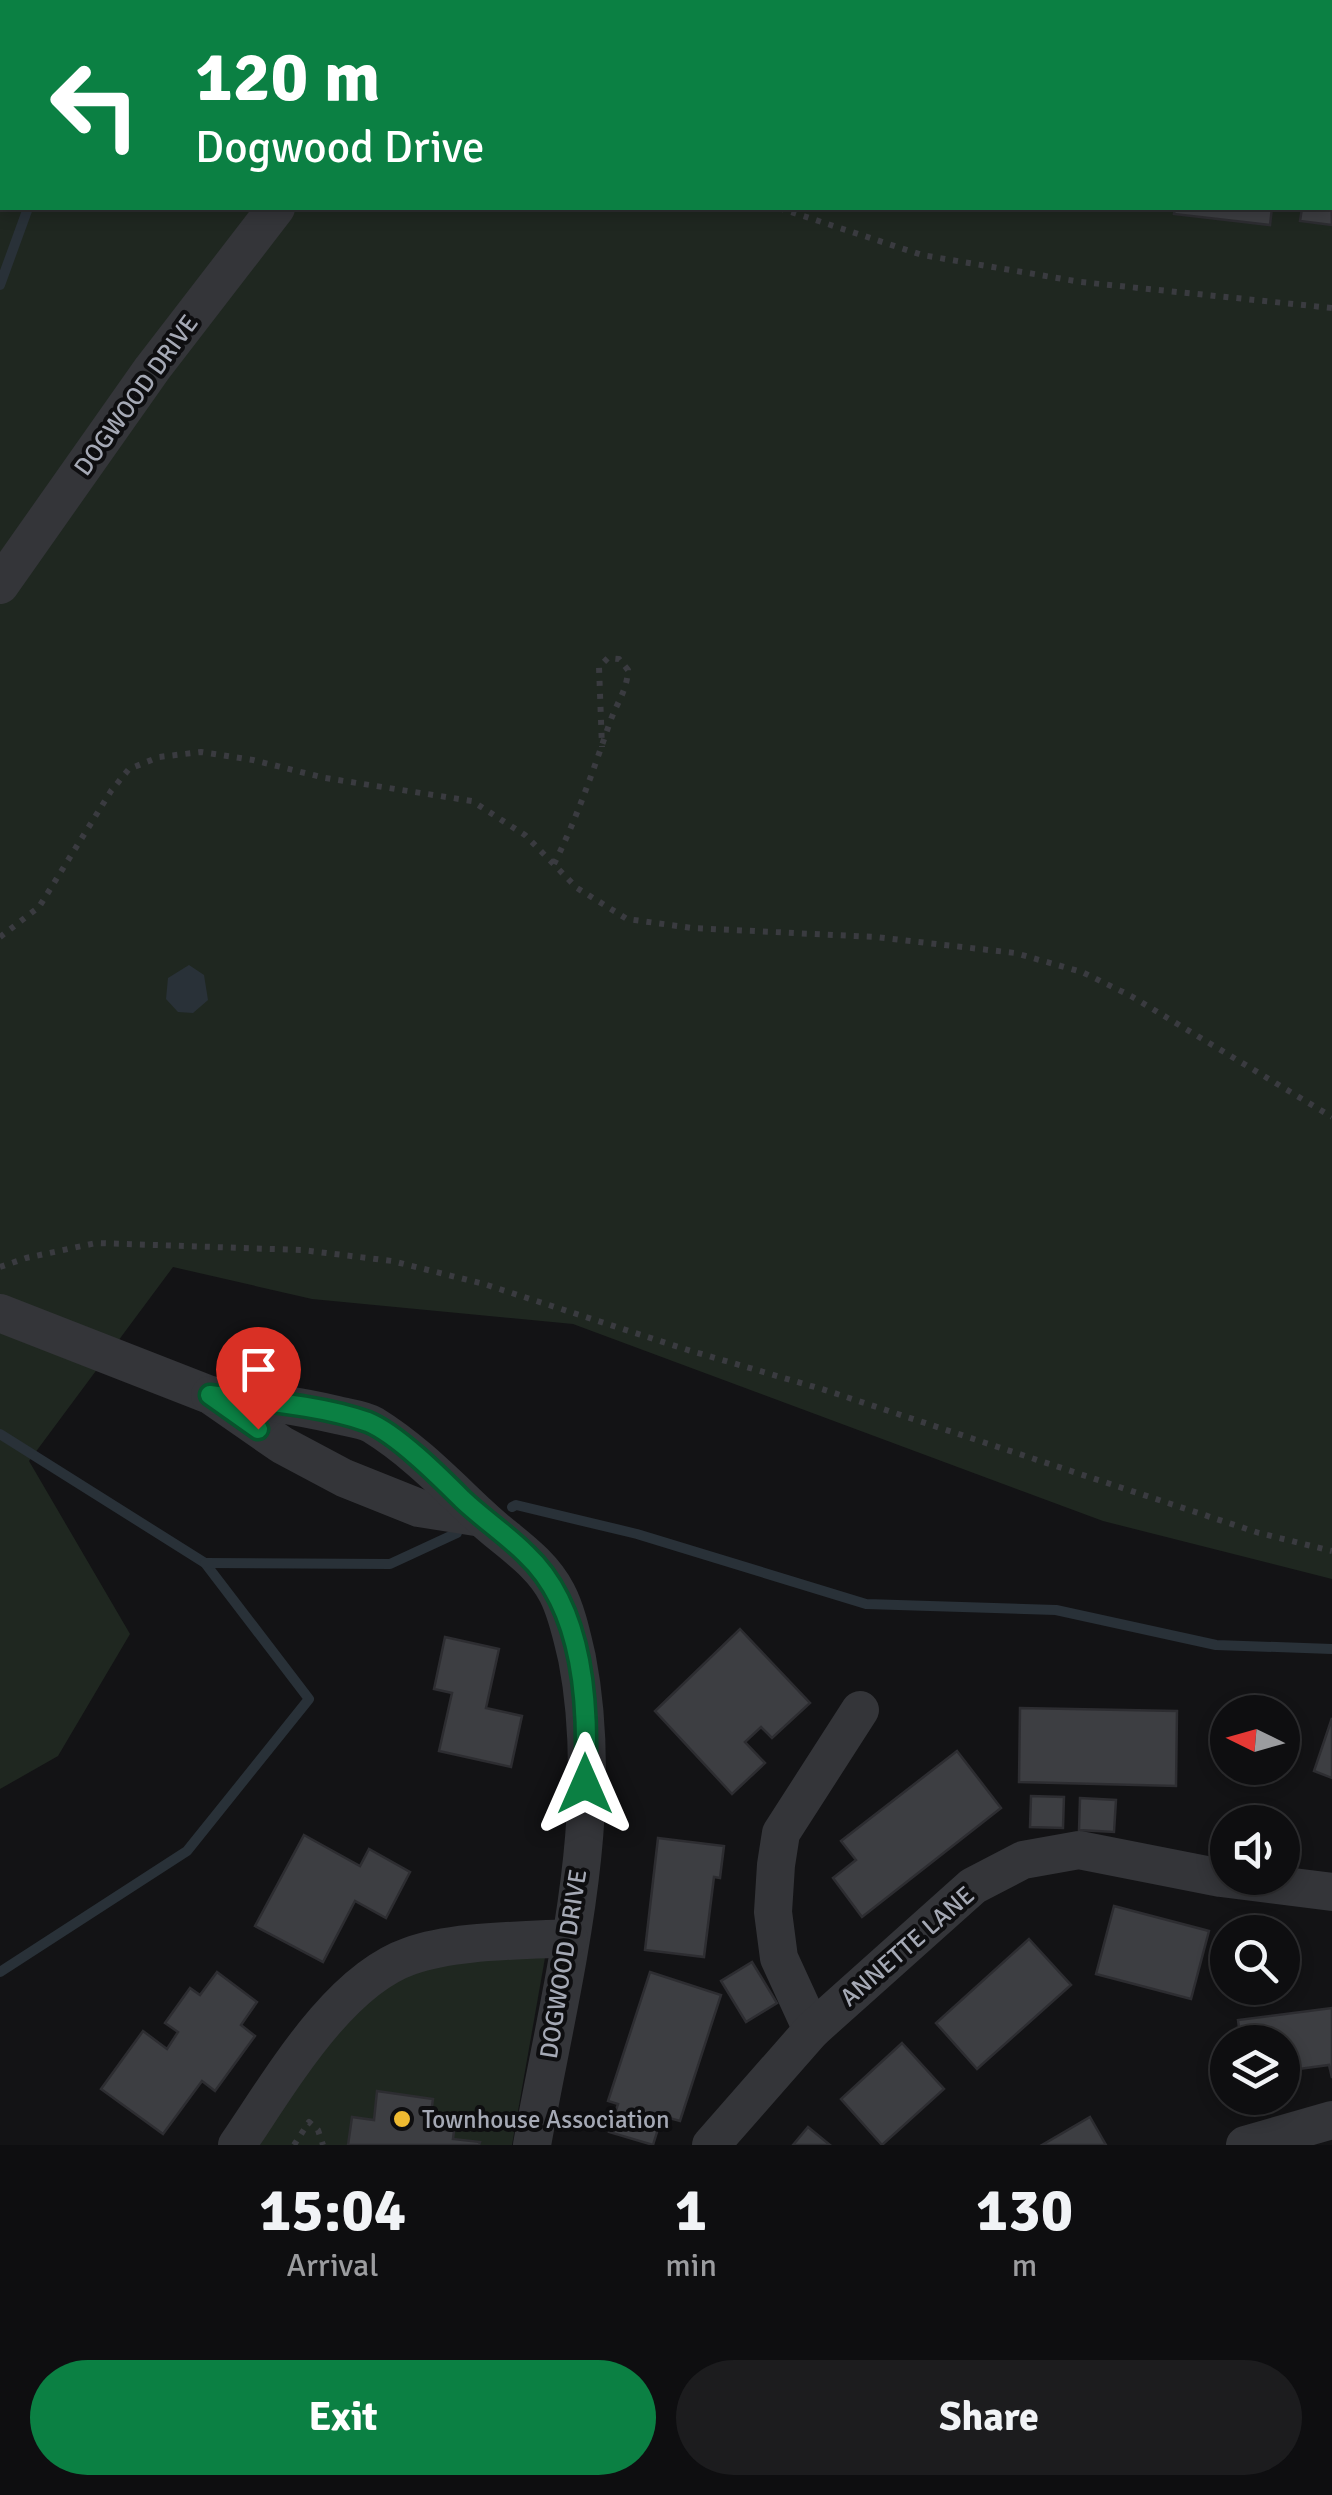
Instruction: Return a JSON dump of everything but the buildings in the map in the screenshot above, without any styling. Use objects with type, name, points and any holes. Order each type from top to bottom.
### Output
[{"type":"street","name":"DOGWOOD DRIVE","points":[[0,585],[152,369],[274,210]]},
{"type":"street","name":"DOGWOOD DRIVE","points":[[0,1314],[210,1395],[282,1446],[344,1478],[419,1508],[482,1518]]},
{"type":"street","name":"DOGWOOD DRIVE","points":[[210,1395],[290,1404],[370,1423],[429,1466],[482,1518],[528,1554],[556,1592],[572,1636],[583,1690],[587,1753],[582,1845],[569,1938],[532,2145]]},
{"type":"street","points":[[812,2030],[779,1958],[772,1912],[776,1865],[781,1832],[860,1710]]},
{"type":"street","name":"ANNETTE LANE","points":[[712,2145],[812,2030],[974,1886],[1023,1860],[1079,1850],[1221,1878],[1332,1892]]},
{"type":"street","points":[[237,2145],[311,2037],[335,2008],[374,1977],[409,1956],[485,1942],[569,1938]]},
{"type":"street","points":[[1245,2145],[1332,2120]]},
{"type":"path","points":[[785,210],[922,255],[1081,282],[1332,308]]},
{"type":"path","points":[[554,864],[577,818],[602,747],[612,716],[627,688],[628,670],[619,659],[608,658],[599,667],[602,747]]},
{"type":"path","points":[[0,937],[39,907],[111,791],[129,769],[159,756],[201,752],[325,778],[472,801],[525,835],[577,888],[627,919],[692,928],[875,938],[1015,953],[1082,972],[1131,996],[1332,1118]]},
{"type":"path","points":[[0,1266],[96,1243],[302,1250],[392,1261],[484,1284],[825,1390],[1258,1533],[1332,1551]]},
{"type":"path","points":[[294,2145],[309,2122],[318,2130],[324,2145]]},
{"type":"shaded area","points":[[0,210],[1332,210],[1332,1579],[1103,1521],[573,1324],[312,1299],[173,1267],[29,1461],[130,1634],[58,1756],[0,1789]]},
{"type":"shaded area","points":[[189,965],[204,975],[208,1000],[193,1013],[178,1012],[166,999],[168,978]]},
{"type":"shaded area","points":[[546,1952],[512,2145],[259,2145],[349,2009],[416,1964]]},
{"type":"waterway","points":[[0,285],[27,210]]},
{"type":"waterway","points":[[0,1434],[205,1563],[309,1699],[187,1851],[0,1972]]},
{"type":"waterway","points":[[512,1507],[637,1534],[866,1604],[1056,1610],[1216,1645],[1332,1649]]},
{"type":"waterway","points":[[205,1563],[390,1564],[457,1533]]},
{"type":"place","name":"Townhouse Association","points":[[402,2119]]},
{"type":"route","points":[[258,1429],[210,1395],[290,1404],[370,1423],[429,1466],[482,1518],[528,1554],[556,1592],[572,1636],[583,1690],[585,1784]]}]
